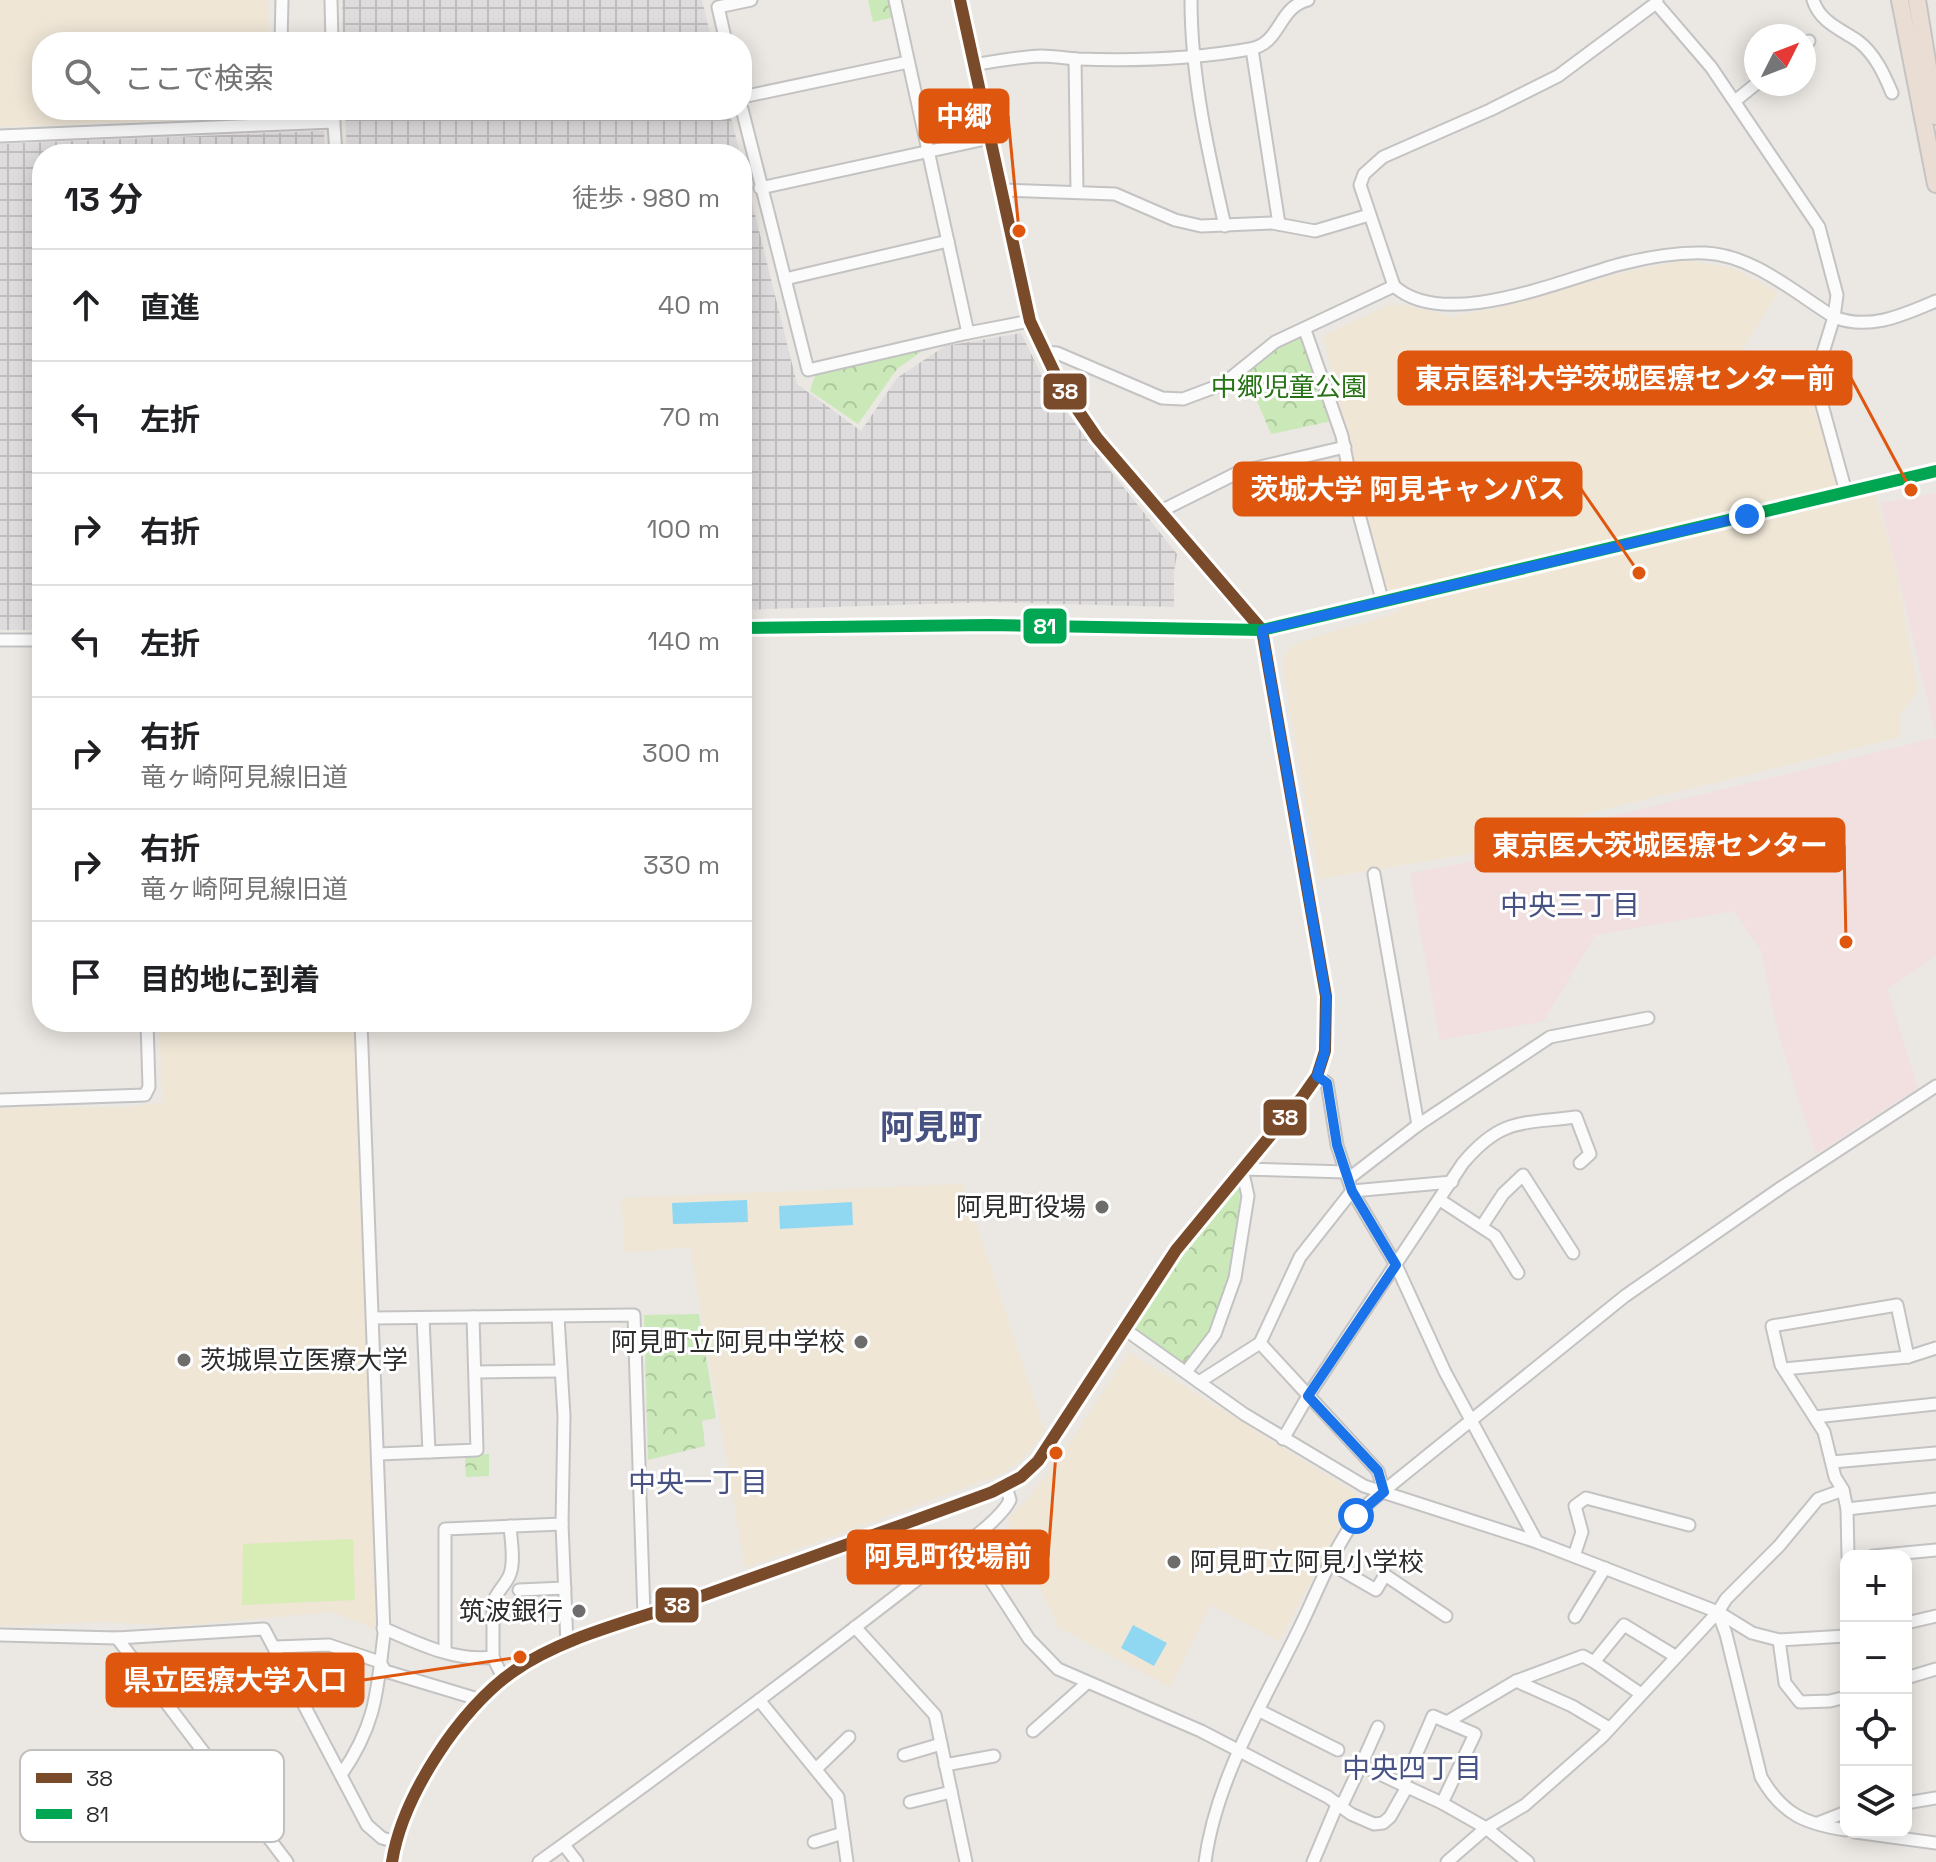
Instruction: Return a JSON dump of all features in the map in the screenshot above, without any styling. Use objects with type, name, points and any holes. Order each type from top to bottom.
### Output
[{"type":"highway","points":[[1900,0],[1936,184]]},
{"type":"highway","points":[[1917,0],[1936,116]]},
{"type":"street","points":[[281,32],[282,0]]},
{"type":"street","points":[[331,0],[332,32]]},
{"type":"street","points":[[724,32],[718,7],[751,0]]},
{"type":"street","points":[[895,0],[968,333]]},
{"type":"street","points":[[392,1862],[416,1795],[438,1753],[503,1678],[537,1657],[1006,1486],[1021,1477],[1038,1461],[1176,1250],[1303,1096],[1317,1076],[1325,1051],[1326,996],[1262,630],[1079,414],[1044,352],[1030,321],[960,0]]},
{"type":"street","points":[[1191,0],[1194,56],[1203,124],[1225,226]]},
{"type":"street","points":[[973,65],[1044,56],[1075,59],[1194,56],[1252,49],[1264,44],[1290,8],[1308,0]]},
{"type":"street","points":[[1813,0],[1818,14],[1860,42],[1882,68],[1892,93]]},
{"type":"street","points":[[1846,492],[1819,394],[1818,369],[1834,317],[1837,295],[1819,227],[1711,67],[1656,2],[1558,76],[1383,157],[1364,174],[1360,185],[1369,215],[1394,286],[1405,296],[1442,304],[1467,304],[1535,291],[1646,258],[1707,253],[1740,259],[1834,317],[1851,324],[1891,320],[1936,301]]},
{"type":"street","points":[[1252,49],[1279,224]]},
{"type":"street","points":[[1075,59],[1077,191]]},
{"type":"street","points":[[752,95],[908,62]]},
{"type":"street","points":[[1735,101],[1744,94]]},
{"type":"street","points":[[0,136],[303,120]]},
{"type":"street","points":[[334,120],[335,144]]},
{"type":"street","points":[[745,120],[750,144]]},
{"type":"street","points":[[760,188],[990,138]]},
{"type":"street","points":[[752,153],[808,370],[1030,321]]},
{"type":"street","points":[[1001,190],[1115,194],[1175,220],[1201,226],[1279,224],[1315,231],[1369,215]]},
{"type":"street","points":[[785,279],[948,241]]},
{"type":"street","points":[[1044,352],[1057,353],[1162,398],[1183,399],[1223,384],[1275,342],[1394,286]]},
{"type":"street","points":[[1305,330],[1345,447],[1353,492],[1383,603]]},
{"type":"street","points":[[1159,512],[1239,472],[1345,447]]},
{"type":"street","points":[[752,628],[990,625],[1262,630],[1936,471]]},
{"type":"street","points":[[0,640],[32,640]]},
{"type":"street","points":[[1374,874],[1418,1125]]},
{"type":"street","points":[[1242,1169],[1347,1175],[1550,1037],[1648,1018]]},
{"type":"street","points":[[0,1100],[145,1095],[149,1087],[147,1032]]},
{"type":"street","points":[[341,1775],[371,1720],[383,1628],[361,1032]]},
{"type":"street","points":[[1317,1076],[1327,1083],[1337,1145],[1352,1191],[1396,1265],[1445,1372],[1537,1542]]},
{"type":"street","points":[[1205,1862],[1218,1801],[1356,1516],[1625,1296],[1782,1187],[1936,1086]]},
{"type":"street","points":[[1283,1439],[1308,1396],[1480,1142],[1502,1128],[1576,1117],[1590,1154],[1580,1163]]},
{"type":"street","points":[[1186,1372],[1215,1334],[1235,1278],[1248,1196],[1242,1169]]},
{"type":"street","points":[[1482,1226],[1503,1194],[1523,1175],[1573,1253]]},
{"type":"street","points":[[1199,1382],[1260,1343],[1300,1257],[1352,1191],[1452,1182]]},
{"type":"street","points":[[1440,1200],[1495,1236],[1518,1273]]},
{"type":"street","points":[[1848,1550],[1847,1509],[1824,1432],[1776,1353],[1772,1326],[1897,1305],[1908,1357]]},
{"type":"street","points":[[373,1318],[634,1315],[644,1616]]},
{"type":"street","points":[[379,1454],[477,1450],[473,1317]]},
{"type":"street","points":[[558,1317],[564,1416],[562,1524],[567,1644]]},
{"type":"street","points":[[423,1318],[429,1452]]},
{"type":"street","points":[[1123,1328],[1283,1439],[1364,1486],[1574,1556],[1718,1612],[1752,1633],[1779,1640],[1840,1636]]},
{"type":"street","points":[[1260,1343],[1378,1471],[1384,1492]]},
{"type":"street","points":[[1784,1369],[1908,1357],[1936,1348]]},
{"type":"street","points":[[475,1372],[561,1371]]},
{"type":"street","points":[[1815,1417],[1936,1404]]},
{"type":"street","points":[[1832,1462],[1936,1453]]},
{"type":"street","points":[[539,1862],[966,1542],[1009,1504],[1006,1486]]},
{"type":"street","points":[[1447,1862],[1486,1828],[1525,1805],[1609,1728],[1718,1612],[1726,1599],[1779,1546],[1818,1499],[1843,1490]]},
{"type":"street","points":[[1574,1556],[1582,1532],[1575,1506],[1586,1498],[1689,1525]]},
{"type":"street","points":[[1847,1509],[1936,1499]]},
{"type":"street","points":[[445,1652],[445,1529],[562,1524]]},
{"type":"street","points":[[503,1678],[493,1657],[493,1603],[512,1568],[510,1526]]},
{"type":"street","points":[[966,1542],[1029,1639],[1058,1669],[1241,1750],[1374,1824],[1383,1823],[1390,1817],[1433,1716],[1475,1734],[1442,1803]]},
{"type":"street","points":[[1912,1552],[1936,1550]]},
{"type":"street","points":[[1331,1564],[1376,1590],[1385,1575],[1446,1616]]},
{"type":"street","points":[[1575,1617],[1605,1568]]},
{"type":"street","points":[[519,1590],[565,1588]]},
{"type":"street","points":[[1718,1612],[1761,1777],[1769,1792],[1787,1812],[1840,1829]]},
{"type":"street","points":[[1910,1622],[1936,1616]]},
{"type":"street","points":[[1594,1662],[1624,1625],[1675,1656]]},
{"type":"street","points":[[0,1635],[117,1638],[188,1635],[257,1627],[264,1629],[367,1825],[382,1838],[397,1842]]},
{"type":"street","points":[[855,1627],[935,1715],[966,1862]]},
{"type":"street","points":[[383,1628],[445,1652],[476,1659],[493,1657]]},
{"type":"street","points":[[117,1638],[202,1750]]},
{"type":"street","points":[[1779,1640],[1785,1683],[1800,1702],[1840,1698]]},
{"type":"street","points":[[276,1647],[329,1645],[380,1662],[385,1671],[481,1700]]},
{"type":"street","points":[[1447,1722],[1516,1681],[1583,1656],[1641,1694]]},
{"type":"street","points":[[1912,1676],[1936,1669]]},
{"type":"street","points":[[1516,1681],[1572,1706],[1609,1728]]},
{"type":"street","points":[[1033,1731],[1087,1683]]},
{"type":"street","points":[[759,1700],[838,1797],[847,1862]]},
{"type":"street","points":[[1260,1711],[1338,1750]]},
{"type":"street","points":[[1313,1862],[1337,1805],[1344,1801],[1378,1727]]},
{"type":"street","points":[[817,1768],[849,1737]]},
{"type":"street","points":[[904,1755],[941,1744]]},
{"type":"street","points":[[945,1765],[994,1756]]},
{"type":"street","points":[[1361,1765],[1442,1803],[1486,1828],[1528,1862]]},
{"type":"street","points":[[910,1802],[951,1792]]},
{"type":"street","points":[[1912,1802],[1936,1798]]},
{"type":"street","points":[[1818,1824],[1840,1815]]},
{"type":"street","points":[[814,1842],[843,1833]]},
{"type":"street","points":[[1899,1838],[1936,1843]]},
{"type":"street","points":[[272,1842],[287,1862]]},
{"type":"street","points":[[564,1845],[577,1862]]},
{"type":"shaded area","points":[[0,0],[268,0],[269,32],[32,32],[32,120],[173,120],[0,127]]},
{"type":"shaded area","points":[[342,0],[702,0],[710,32],[343,32]]},
{"type":"shaded area","points":[[345,120],[732,120],[738,144],[347,144]]},
{"type":"shaded area","points":[[324,131],[325,144],[32,144],[32,630],[0,630],[0,144]]},
{"type":"shaded area","points":[[752,202],[797,384],[861,431],[897,378],[945,346],[1021,333],[1046,384],[1177,554],[1174,607],[991,602],[752,610]]},
{"type":"shaded area","points":[[1685,260],[1731,268],[1778,292],[1736,361],[1822,410],[1842,499],[1874,491],[1895,563],[1918,690],[1900,715],[1901,737],[1499,835],[1486,851],[1319,879],[1282,661],[1289,649],[1299,642],[1402,611],[1383,583],[1323,336],[1389,305],[1405,305],[1452,317]]},
{"type":"shaded area","points":[[1936,493],[1936,735],[1881,503]]},
{"type":"shaded area","points":[[1936,738],[1936,956],[1887,989],[1918,1088],[1816,1154],[1777,1029],[1761,950],[1734,911],[1595,935],[1544,1021],[1440,1040],[1410,873],[1490,858],[1504,842]]},
{"type":"shaded area","name":"茨城県立医療大学","points":[[160,1032],[358,1032],[376,1629],[332,1612],[174,1626],[107,1622],[0,1626],[0,1108],[132,1107],[163,1102]]},
{"type":"shaded area","name":"阿見町立阿見中学校","points":[[963,1184],[1045,1431],[1021,1461],[999,1475],[745,1568],[690,1247],[625,1253],[621,1198]]},
{"type":"shaded area","name":"阿見町立阿見小学校","points":[[1129,1352],[1357,1494],[1279,1641],[1210,1605],[1170,1687],[1058,1627],[1007,1519],[1028,1499],[1076,1434]]},
{"type":"green space","points":[[868,0],[895,0],[899,16],[873,22]]},
{"type":"green space","name":"中郷児童公園","points":[[1305,330],[1337,420],[1271,434],[1243,368]]},
{"type":"green space","points":[[923,344],[925,349],[897,369],[858,424],[810,391],[815,376],[809,371]]},
{"type":"green space","points":[[1241,1180],[1230,1278],[1214,1321],[1185,1366],[1129,1326],[1187,1245]]},
{"type":"green space","points":[[699,1314],[716,1418],[702,1421],[705,1446],[648,1460],[644,1315]]},
{"type":"green space","points":[[489,1454],[489,1476],[466,1477],[465,1455]]},
{"type":"green space","points":[[353,1539],[355,1600],[242,1605],[243,1544]]},
{"type":"water","points":[[747,1200],[748,1222],[673,1224],[672,1203]]},
{"type":"water","points":[[852,1202],[853,1225],[780,1229],[779,1206]]},
{"type":"water","points":[[1133,1625],[1167,1643],[1154,1666],[1121,1648]]},
{"type":"transit line","name":"38","points":[[392,1862],[408,1810],[436,1756],[474,1707],[514,1671],[551,1650],[592,1633],[992,1492],[1021,1477],[1038,1461],[1176,1250],[1303,1096],[1317,1076],[1325,1051],[1326,996],[1262,630],[1097,438],[1060,384],[1030,321],[960,0]]},
{"type":"transit line","name":"81","points":[[752,628],[990,625],[1262,630],[1936,471]]},
{"type":"place","name":"中郷","points":[[1019,231]]},
{"type":"place","name":"東京医科大学茨城医療センター前","points":[[1911,490]]},
{"type":"place","name":"茨城大学 阿見キャンパス","points":[[1639,573]]},
{"type":"place","name":"東京医大茨城医療センター","points":[[1846,942]]},
{"type":"place","name":"阿見町役場","points":[[1102,1207]]},
{"type":"place","name":"阿見町立阿見中学校","points":[[861,1342]]},
{"type":"place","name":"茨城県立医療大学","points":[[184,1360]]},
{"type":"place","name":"阿見町役場前","points":[[1056,1453]]},
{"type":"place","name":"阿見町立阿見小学校","points":[[1174,1562]]},
{"type":"place","name":"筑波銀行","points":[[579,1611]]},
{"type":"place","name":"県立医療大学入口","points":[[520,1657]]},
{"type":"district","name":"中央三丁目","points":[[1570,905]]},
{"type":"district","name":"阿見町","points":[[931,1127]]},
{"type":"district","name":"中央一丁目","points":[[698,1482]]},
{"type":"district","name":"中央四丁目","points":[[1412,1768]]},
{"type":"route","points":[[1356,1516],[1384,1492],[1378,1471],[1308,1396],[1396,1265],[1352,1191],[1337,1145],[1327,1083],[1317,1076],[1325,1051],[1328,1024],[1326,996],[1262,630],[1747,516]]}]
